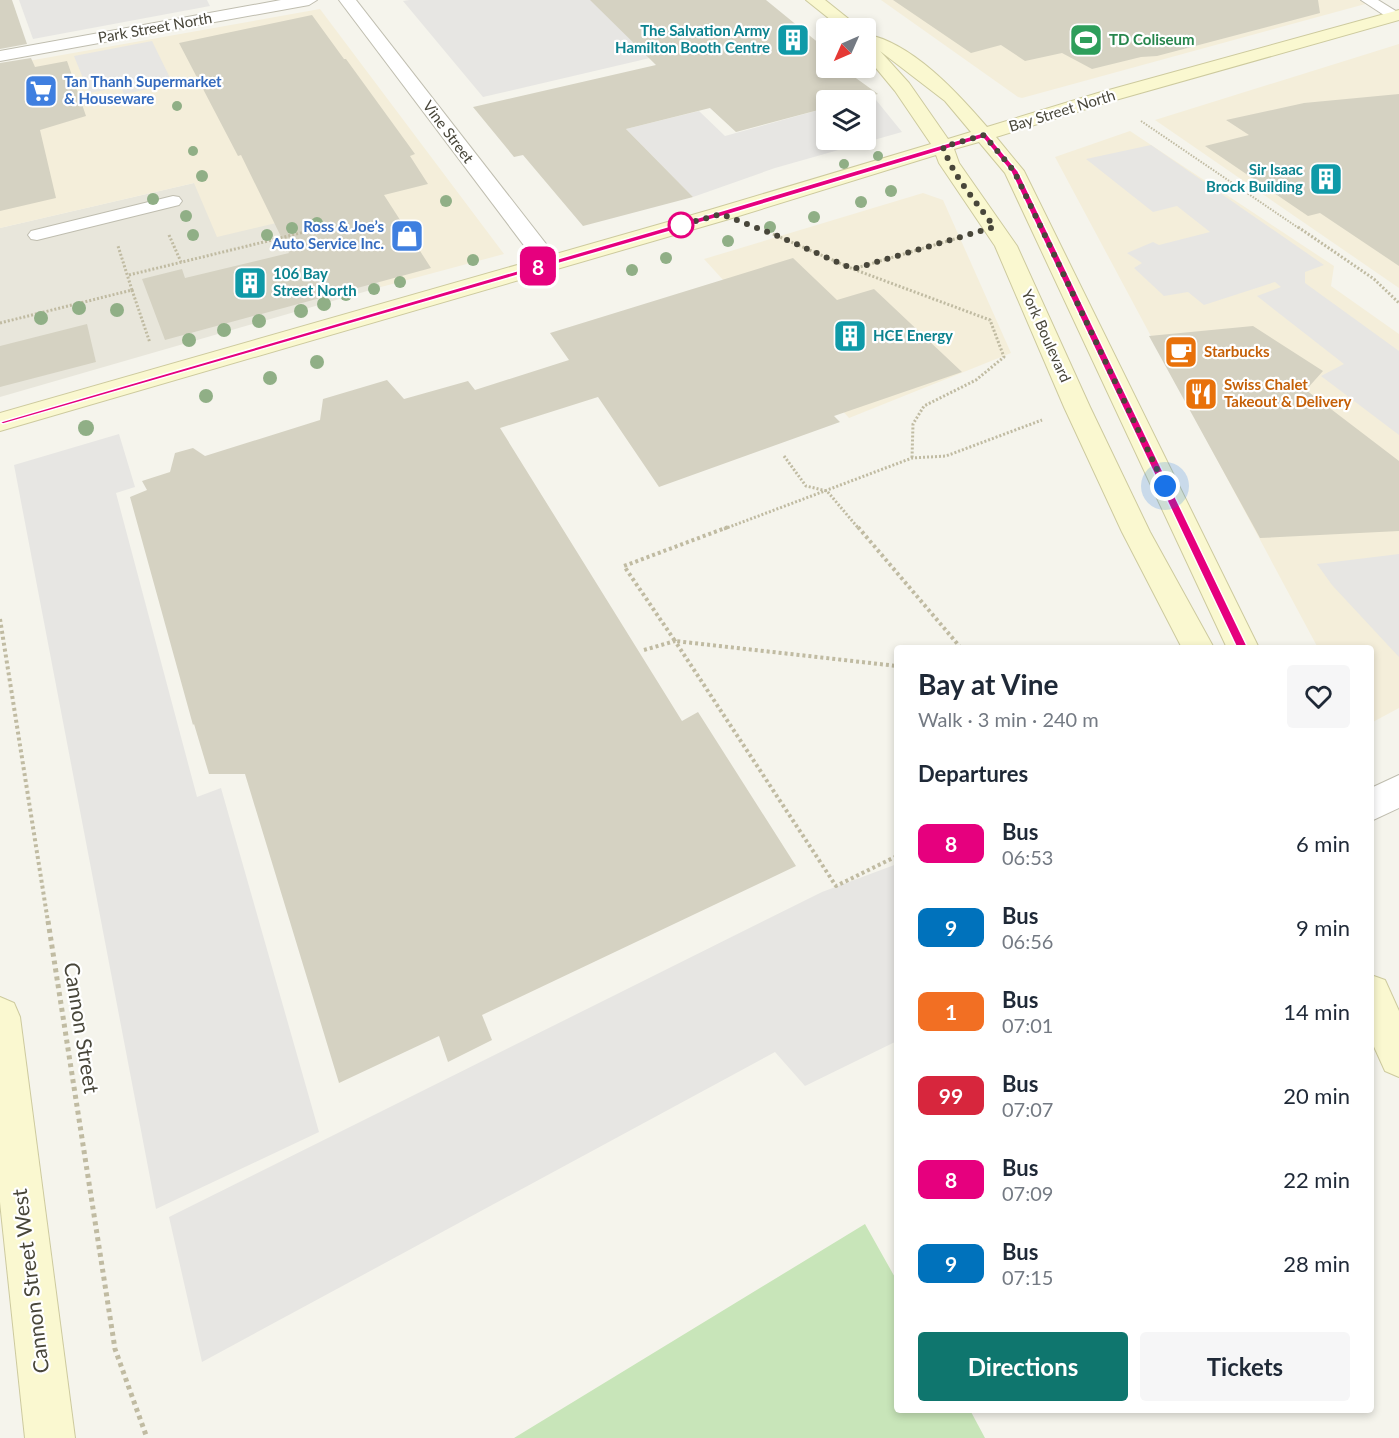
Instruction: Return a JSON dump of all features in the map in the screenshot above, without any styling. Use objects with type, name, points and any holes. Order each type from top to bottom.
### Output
[{"type":"main road","points":[[814,0],[838,18]]},
{"type":"main road","name":"Bay Street North","points":[[0,422],[721,214],[1105,97],[1398,16]]},
{"type":"main road","name":"York Boulevard","points":[[876,44],[892,49],[952,97],[1014,171],[1241,645]]},
{"type":"main road","name":"York Boulevard","points":[[876,58],[920,111],[943,147],[953,170],[994,227],[1015,266],[1077,407],[1136,532],[1196,645]]},
{"type":"main road","points":[[1374,1001],[1399,1057]]},
{"type":"main road","name":"Cannon Street West","points":[[0,1017],[50,1438]]},
{"type":"street","name":"Park Street North","points":[[0,56],[309,0]]},
{"type":"street","name":"Vine Street","points":[[347,0],[549,263]]},
{"type":"street","points":[[1374,804],[1399,790]]},
{"type":"lane","points":[[1368,0],[1398,16]]},
{"type":"lane","points":[[37,235],[173,201]]},
{"type":"path","points":[[1105,97],[1374,279],[1399,303]]},
{"type":"path","points":[[721,214],[853,269],[990,320],[1004,357],[976,380],[924,406],[913,424],[912,458]]},
{"type":"path","points":[[129,274],[327,227]]},
{"type":"path","points":[[853,269],[994,227]]},
{"type":"path","points":[[167,229],[181,262]]},
{"type":"path","points":[[117,244],[129,274],[151,347]]},
{"type":"path","points":[[0,323],[132,290]]},
{"type":"path","points":[[894,857],[836,886],[624,566],[912,458],[946,456],[1077,407]]},
{"type":"path","points":[[784,456],[806,486],[827,491],[958,645]]},
{"type":"path","name":"Cannon Street","points":[[0,619],[115,1349],[147,1438]]},
{"type":"path","points":[[644,650],[675,641],[894,666]]},
{"type":"shaded area","points":[[19,0],[207,0],[210,6],[33,39]]},
{"type":"shaded area","points":[[591,0],[650,58],[483,97],[403,1]]},
{"type":"shaded area","name":"TD Coliseum","points":[[881,0],[1380,0],[1022,98]]},
{"type":"shaded area","points":[[320,9],[504,254],[381,287],[340,208],[217,237],[194,183],[0,228],[0,66]]},
{"type":"shaded area","points":[[152,41],[173,84],[124,94],[121,87],[89,93],[74,56]]},
{"type":"shaded area","name":"Sir Isaac Brock Building","points":[[1399,44],[1399,288],[1155,120]]},
{"type":"shaded area","points":[[876,100],[902,132],[876,139]]},
{"type":"shaded area","points":[[699,111],[725,136],[816,111],[816,150],[838,150],[775,168],[693,197],[626,129]]},
{"type":"shaded area","points":[[1130,131],[1334,266],[1331,286],[1399,334],[1399,708],[1374,721],[1374,645],[1316,645],[1055,157]]},
{"type":"shaded area","points":[[1151,145],[1324,265],[1305,272],[1305,283],[1399,351],[1399,435],[1321,376],[1344,364],[1257,296],[1281,287],[1275,282],[1204,305],[1188,292],[1164,296],[1134,268],[1142,263],[1127,253],[1153,242],[1159,245],[1210,232],[1177,206],[1153,212],[1086,159]]},
{"type":"shaded area","points":[[194,183],[340,208],[381,287],[0,397],[0,228]]},
{"type":"shaded area","points":[[923,193],[943,200],[1011,353],[849,418],[704,259]]},
{"type":"shaded area","points":[[119,434],[135,487],[116,493],[197,797],[221,788],[319,1132],[156,1209],[14,465]]},
{"type":"shaded area","points":[[1399,554],[1399,657],[1332,585],[1317,564]]},
{"type":"shaded area","points":[[894,865],[894,1042],[805,1086],[775,1052],[202,1362],[169,1217],[822,892]]},
{"type":"green space","points":[[865,1224],[894,1276],[894,1413],[972,1413],[985,1438],[514,1438]]},
{"type":"building","points":[[0,0],[12,0],[27,44],[0,49]]},
{"type":"building","points":[[590,0],[766,0],[816,41],[816,78],[856,78],[872,90],[816,90],[816,111],[736,132],[710,108],[626,129],[693,197],[583,226],[523,155],[514,157],[473,107],[656,65]]},
{"type":"building","name":"TD Coliseum","points":[[893,0],[1318,0],[1320,13],[1157,56],[1141,57],[1092,69],[1062,53],[1025,61],[1001,45],[971,53]]},
{"type":"building","points":[[312,15],[415,154],[410,156],[428,184],[384,195],[431,268],[165,340],[142,279],[182,269],[185,278],[289,253],[241,155],[238,156],[179,43]]},
{"type":"building","points":[[31,58],[35,67],[67,61],[86,116],[40,130],[56,198],[0,211],[0,63]]},
{"type":"building","name":"Sir Isaac Brock Building","points":[[1399,94],[1399,266],[1320,213],[1308,216],[1205,146],[1249,135],[1226,120],[1304,103]]},
{"type":"building","points":[[793,258],[837,300],[874,289],[962,372],[834,416],[840,422],[659,487],[598,397],[500,428],[682,721],[698,712],[796,866],[482,1015],[492,1040],[448,1062],[439,1036],[339,1083],[245,774],[209,774],[193,725],[130,497],[147,490],[142,481],[170,472],[175,453],[193,448],[205,456],[320,420],[323,399],[387,380],[404,399],[468,381],[475,390],[569,360],[550,333]]},
{"type":"building","points":[[87,324],[96,362],[0,387],[0,346]]},
{"type":"building","points":[[1253,326],[1323,371],[1306,390],[1399,461],[1399,531],[1260,538],[1149,336]]},
{"type":"bus line","name":"8","points":[[0,422],[721,214],[984,135],[1014,171],[1035,212],[1241,645]]},
{"type":"place","name":"The Salvation Army Hamilton Booth Centre","points":[[793,40]]},
{"type":"place","name":"TD Coliseum","points":[[1086,40]]},
{"type":"place","name":"Tan Thanh Supermarket & Houseware","points":[[41,91]]},
{"type":"place","name":"Sir Isaac Brock Building","points":[[1326,179]]},
{"type":"place","name":"Ross & Joe’s Auto Service Inc.","points":[[407,236]]},
{"type":"place","name":"106 Bay Street North","points":[[250,283]]},
{"type":"place","name":"HCE Energy","points":[[850,336]]},
{"type":"place","name":"Starbucks","points":[[1181,352]]},
{"type":"place","name":"Swiss Chalet Takeout & Delivery","points":[[1201,394]]},
{"type":"route","points":[[681,225],[678,226],[721,214],[853,269],[950,241],[994,227],[963,185],[949,163],[943,147],[984,135],[1014,171],[1165,486]]}]
